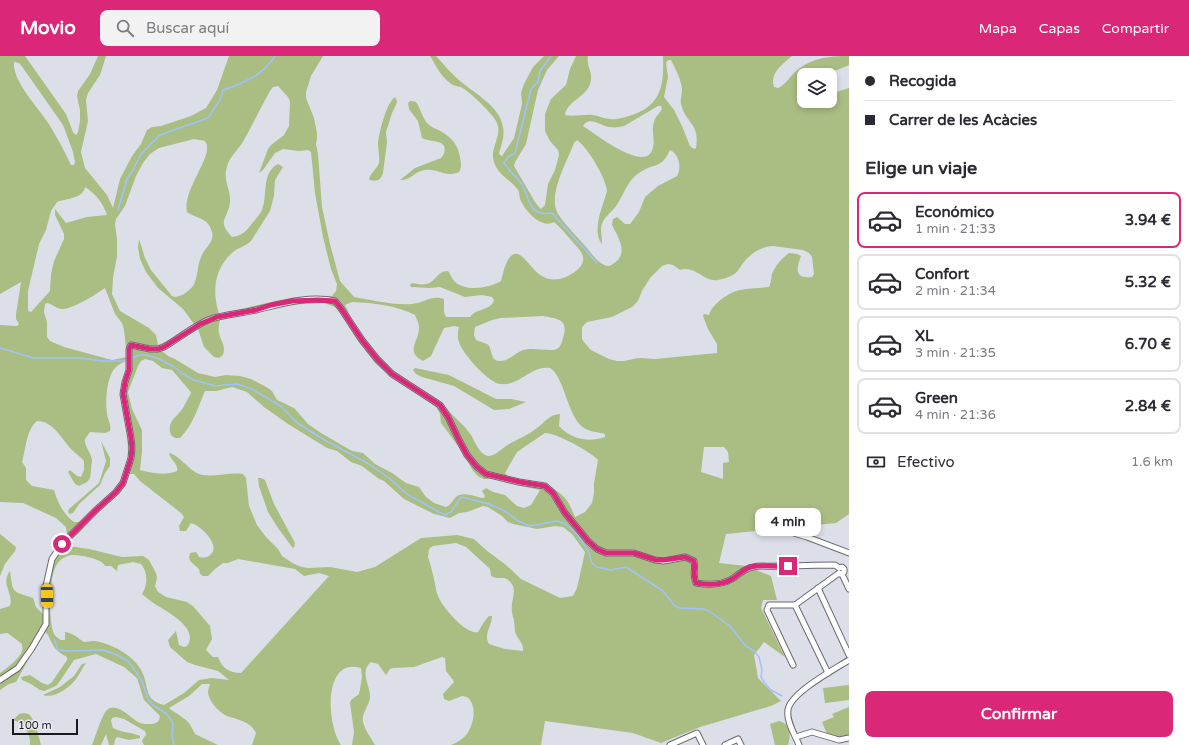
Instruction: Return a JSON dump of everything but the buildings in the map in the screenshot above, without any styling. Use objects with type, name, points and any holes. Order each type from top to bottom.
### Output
[{"type":"street","points":[[0,680],[18,668],[46,624],[46,586],[52,559],[62,544],[116,492],[123,483],[131,458],[132,448],[123,394],[129,370],[131,345],[158,349],[164,347],[200,324],[217,317],[256,310],[271,305],[292,301],[335,301],[362,340],[377,359],[392,374],[440,405],[448,417],[467,455],[477,467],[486,474],[545,486],[553,493],[565,513],[588,541],[597,549],[606,553],[634,553],[656,560],[685,557],[694,561],[695,568],[693,575],[696,583],[703,584],[713,584],[732,579],[750,567],[835,565],[843,570],[849,589]]},
{"type":"street","points":[[784,530],[807,536],[849,553]]},
{"type":"street","points":[[793,665],[767,610],[769,605],[795,605],[843,570]]},
{"type":"street","points":[[818,588],[849,655]]},
{"type":"street","points":[[795,605],[828,673]]},
{"type":"street","points":[[799,745],[788,718],[788,710],[793,699],[817,680],[849,660]]},
{"type":"street","points":[[796,737],[812,732],[839,740],[849,738]]},
{"type":"street","points":[[670,745],[697,733],[703,745]]},
{"type":"street","points":[[725,745],[738,739],[741,745]]},
{"type":"green space","points":[[0,56],[25,56],[66,114],[73,132],[76,135],[80,121],[80,110],[77,96],[78,91],[90,74],[98,56],[106,56],[100,75],[88,93],[86,100],[88,121],[81,152],[85,168],[107,195],[113,208],[120,179],[132,156],[141,144],[147,130],[152,127],[161,126],[191,116],[206,108],[217,90],[229,56],[323,56],[311,76],[306,92],[306,98],[314,118],[317,133],[316,144],[322,207],[340,281],[354,297],[386,303],[403,304],[417,303],[433,298],[440,298],[444,299],[444,312],[446,317],[470,317],[476,312],[490,306],[494,300],[492,297],[482,295],[465,297],[440,287],[411,287],[410,285],[412,283],[423,284],[432,282],[441,273],[448,271],[455,282],[460,285],[472,288],[490,286],[501,281],[507,262],[514,254],[523,258],[538,274],[545,278],[563,278],[571,275],[581,266],[583,258],[578,248],[554,222],[549,224],[540,221],[530,214],[523,205],[520,200],[518,190],[500,173],[495,166],[493,152],[498,134],[498,126],[494,117],[469,93],[461,87],[452,85],[441,74],[430,56],[436,56],[457,78],[492,106],[501,119],[503,127],[503,138],[499,154],[502,156],[514,138],[522,104],[521,93],[533,67],[544,56],[559,56],[547,70],[538,90],[526,144],[514,166],[535,202],[541,209],[545,205],[548,184],[555,170],[559,155],[558,150],[550,141],[545,131],[545,114],[551,99],[566,85],[570,69],[576,56],[588,56],[591,80],[588,88],[569,106],[565,115],[593,115],[606,119],[619,119],[642,111],[650,106],[655,99],[662,84],[663,56],[792,56],[775,73],[773,82],[774,87],[778,88],[797,70],[797,108],[837,108],[837,92],[849,88],[849,514],[836,523],[726,534],[719,563],[746,566],[771,576],[777,600],[763,600],[761,608],[785,657],[764,642],[754,655],[758,678],[781,701],[771,706],[700,727],[661,743],[633,733],[545,721],[541,745],[451,745],[467,734],[472,724],[474,712],[471,701],[467,697],[462,696],[449,701],[444,699],[443,694],[454,682],[446,671],[445,658],[442,657],[414,667],[393,668],[390,669],[386,675],[378,664],[371,662],[366,669],[366,678],[370,698],[363,715],[363,722],[375,745],[352,745],[354,732],[350,703],[351,700],[359,694],[362,677],[361,668],[348,667],[339,673],[334,683],[331,695],[333,723],[336,736],[341,745],[252,745],[256,733],[250,725],[225,715],[214,706],[208,692],[210,684],[202,684],[189,696],[169,708],[187,721],[195,734],[218,745],[144,745],[142,741],[146,735],[145,731],[124,719],[116,717],[112,718],[111,721],[113,728],[140,736],[140,738],[129,740],[117,737],[114,745],[109,745],[106,734],[101,745],[92,745],[105,712],[111,708],[119,709],[143,724],[152,724],[158,721],[160,716],[144,700],[137,678],[124,667],[96,654],[74,660],[56,686],[44,691],[40,690],[22,680],[21,677],[30,675],[48,685],[52,682],[67,660],[67,657],[55,648],[49,636],[45,632],[16,682],[9,684],[0,690],[0,673],[16,660],[21,654],[22,649],[22,644],[9,634],[0,634],[0,609],[10,606],[11,601],[6,580],[7,576],[10,571],[13,588],[21,594],[33,598],[36,607],[43,614],[45,582],[62,541],[67,535],[66,527],[56,518],[23,503],[0,502],[0,325],[17,326],[19,324],[16,319],[16,314],[21,282],[0,294]],"holes":[[[668,60],[671,60],[681,82],[681,102],[683,111],[696,133],[697,140],[696,148],[694,149],[690,146],[674,110],[664,97],[668,77],[666,63]],[[14,62],[19,63],[23,68],[63,125],[73,152],[75,162],[74,165],[71,165],[46,119],[17,78]],[[278,86],[288,97],[290,101],[289,126],[284,135],[268,149],[259,173],[263,170],[275,153],[283,149],[299,151],[308,150],[311,152],[315,193],[323,237],[331,269],[337,284],[336,291],[332,296],[295,297],[219,314],[215,289],[221,266],[232,253],[251,241],[270,211],[274,196],[275,180],[283,167],[278,164],[269,173],[264,204],[258,216],[245,232],[238,236],[232,237],[227,231],[224,223],[230,202],[230,194],[226,179],[227,166],[244,140],[273,87]],[[658,106],[661,106],[662,109],[653,125],[653,147],[649,155],[642,157],[620,150],[583,126],[588,121],[610,127],[624,126]],[[194,139],[205,141],[207,151],[188,197],[187,212],[205,221],[210,227],[213,236],[211,242],[202,254],[193,286],[185,293],[175,297],[172,296],[151,270],[145,258],[139,239],[138,247],[140,259],[146,272],[158,288],[183,309],[194,324],[170,340],[158,345],[156,335],[149,328],[120,311],[112,294],[117,256],[116,219],[125,206],[136,176],[150,154],[159,148]],[[577,140],[591,156],[606,185],[607,191],[598,225],[599,239],[602,244],[602,224],[616,206],[629,183],[635,176],[660,163],[664,160],[670,150],[676,155],[679,162],[679,173],[677,176],[658,186],[645,197],[639,212],[630,224],[625,224],[617,217],[613,219],[612,225],[620,241],[621,252],[620,257],[616,262],[609,266],[602,264],[596,259],[568,227],[558,214],[555,206],[555,197],[560,178],[574,143]],[[85,187],[93,193],[99,199],[107,215],[87,217],[66,223],[55,209],[55,215],[64,234],[64,239],[54,261],[51,274],[50,291],[31,312],[28,311],[28,291],[39,244],[46,230],[51,211],[57,202],[74,198],[81,194]],[[773,246],[803,250],[809,253],[812,257],[814,274],[812,277],[806,277],[799,274],[798,264],[801,256],[789,253],[775,268],[769,287],[736,291],[717,303],[709,315],[704,314],[703,316],[708,329],[717,344],[717,353],[655,359],[638,358],[617,361],[609,359],[591,350],[582,339],[582,327],[587,322],[612,317],[632,307],[638,301],[650,278],[662,266],[668,264],[673,265],[680,270],[691,270],[708,279],[718,280],[735,274],[746,259],[756,251]],[[105,288],[115,314],[122,323],[127,357],[112,360],[64,347],[50,341],[47,337],[47,322],[44,312],[45,304],[47,303],[60,309],[66,309],[90,298]],[[352,302],[392,307],[415,315],[418,322],[419,332],[414,346],[414,353],[423,361],[431,356],[444,328],[454,326],[459,327],[458,338],[461,347],[470,360],[483,374],[496,383],[508,384],[531,372],[543,368],[550,368],[559,380],[578,423],[586,429],[605,434],[605,437],[592,440],[574,437],[559,426],[560,414],[556,414],[533,431],[506,446],[496,454],[490,456],[485,455],[478,448],[468,431],[444,405],[393,370],[368,344],[355,326],[345,305]],[[324,303],[335,307],[357,340],[376,364],[436,407],[440,414],[441,423],[461,450],[473,471],[479,477],[540,490],[531,505],[524,508],[517,506],[505,495],[493,492],[486,488],[482,491],[485,496],[484,498],[461,494],[446,507],[434,503],[426,497],[419,487],[406,483],[392,473],[375,464],[363,453],[352,451],[308,424],[294,408],[277,400],[272,391],[268,388],[251,379],[240,376],[226,375],[215,377],[198,373],[162,351],[198,329],[204,347],[214,357],[219,358],[223,355],[224,349],[219,331],[220,320],[287,305]],[[543,316],[558,319],[565,327],[561,344],[557,349],[527,349],[508,359],[500,361],[493,358],[488,345],[476,340],[474,335],[475,327],[501,318]],[[145,359],[153,361],[162,368],[172,370],[191,393],[183,408],[172,420],[170,431],[171,435],[175,438],[180,438],[185,433],[195,416],[205,391],[216,391],[232,387],[247,392],[264,407],[288,424],[327,448],[337,451],[351,462],[362,466],[384,481],[404,499],[434,514],[450,518],[459,513],[467,512],[483,506],[488,507],[513,524],[537,529],[555,526],[563,527],[572,534],[585,552],[577,588],[573,596],[560,598],[521,579],[474,539],[457,535],[421,538],[375,567],[357,572],[330,567],[308,568],[294,564],[282,556],[278,549],[257,525],[249,506],[246,478],[243,474],[198,474],[173,454],[169,453],[177,466],[177,471],[163,474],[140,470],[142,430],[132,409],[128,392],[141,361]],[[128,360],[121,392],[127,438],[128,453],[126,466],[117,486],[101,504],[81,522],[74,522],[61,508],[54,490],[32,486],[26,480],[26,468],[22,462],[28,434],[37,421],[48,424],[53,428],[72,450],[84,461],[84,470],[81,477],[77,476],[70,470],[68,472],[75,484],[79,486],[87,482],[90,476],[92,460],[85,439],[90,432],[105,433],[110,431],[106,408],[107,388],[113,371],[117,366]],[[545,433],[557,436],[573,444],[588,452],[598,460],[592,503],[585,512],[575,517],[564,497],[552,488],[508,476],[505,473],[517,452]],[[704,447],[724,447],[728,452],[729,462],[723,463],[723,479],[701,472]],[[129,474],[134,474],[140,481],[181,513],[184,517],[179,526],[180,531],[186,531],[191,523],[199,527],[208,536],[213,546],[211,554],[204,558],[199,557],[196,552],[190,553],[189,558],[203,576],[208,576],[223,563],[228,563],[238,559],[295,569],[304,576],[319,573],[329,576],[241,673],[237,673],[226,669],[218,657],[213,657],[206,650],[212,639],[210,626],[193,606],[187,602],[166,597],[158,592],[155,586],[157,578],[156,573],[149,560],[143,556],[122,557],[69,546],[68,544]],[[456,543],[466,547],[488,567],[490,569],[491,576],[496,578],[505,578],[510,581],[514,589],[512,613],[515,631],[523,646],[523,651],[505,649],[489,644],[487,640],[487,633],[492,616],[489,616],[478,632],[473,632],[461,625],[440,601],[428,557],[429,549],[433,546]],[[71,555],[100,561],[105,566],[111,566],[117,571],[118,565],[133,562],[141,564],[146,575],[145,586],[142,594],[180,621],[189,633],[190,639],[187,646],[184,647],[179,645],[176,631],[168,640],[170,647],[187,662],[218,671],[229,680],[212,678],[199,680],[184,693],[164,705],[158,703],[150,697],[143,674],[135,662],[115,647],[100,642],[84,642],[65,632],[65,640],[61,640],[57,637],[54,634],[52,627],[50,609],[52,580],[56,566],[59,562]]]},
{"type":"green space","points":[[849,56],[849,65],[837,70],[837,68],[800,68],[813,61],[827,57]]},
{"type":"green space","points":[[395,97],[397,101],[396,105],[386,132],[387,142],[383,173],[378,180],[370,180],[370,177],[379,163],[378,144],[384,119],[389,106]]},
{"type":"green space","points":[[410,101],[416,102],[424,119],[431,127],[446,134],[452,139],[459,153],[461,167],[459,172],[450,174],[434,170],[425,170],[418,172],[407,179],[400,180],[415,168],[441,158],[445,151],[441,143],[422,138],[418,121],[409,109],[408,103]]},
{"type":"green space","points":[[415,368],[449,375],[496,399],[511,399],[526,402],[509,409],[494,410],[454,386],[416,374],[413,370]]},
{"type":"green space","points":[[101,441],[110,458],[110,466],[100,485],[79,504],[73,513],[69,514],[69,509],[99,483],[106,461]]},
{"type":"green space","points":[[258,478],[265,480],[274,504],[295,543],[294,548],[278,528],[268,512],[259,486]]},
{"type":"green space","points":[[0,534],[16,547],[15,551],[5,564],[0,576]]},
{"type":"green space","points":[[86,663],[76,679],[61,692],[47,696],[43,695],[60,687],[74,676],[82,664]]},
{"type":"green space","points":[[849,685],[849,700],[825,703],[823,688]]},
{"type":"green space","points":[[849,707],[849,736],[838,737],[827,734],[822,722],[834,717],[832,714]]},
{"type":"green space","points":[[19,714],[29,714],[32,718],[41,745],[30,745],[26,730],[17,721],[13,720]]},
{"type":"green space","points":[[779,721],[783,722],[788,727],[790,737],[788,745],[775,745],[770,724]]},
{"type":"waterway","points":[[118,210],[127,179],[141,154],[160,135],[208,118],[220,100],[223,90],[252,78],[265,68],[275,56]]},
{"type":"waterway","points":[[551,56],[540,71],[538,82],[531,89],[515,153],[508,157],[504,163],[521,183],[530,205],[538,212],[552,213],[597,263]]},
{"type":"waterway","points":[[0,348],[34,358],[80,358],[103,361],[124,361],[139,355],[157,358],[173,366],[194,380],[215,386],[237,384],[252,389],[282,407],[296,422],[321,438],[369,464],[389,478],[407,494],[445,515],[451,512],[461,497],[489,504],[505,511],[518,521],[530,526],[557,521],[565,524],[579,537],[588,551],[592,563],[596,567],[611,570],[626,567],[663,591],[675,606],[680,608],[703,609],[709,611],[730,626],[746,646],[754,651],[759,657],[762,670],[761,677],[764,682],[771,690],[782,696]]},
{"type":"waterway","points":[[54,639],[58,650],[103,650],[128,661],[141,679],[148,699],[153,705],[167,714],[173,723],[172,735],[174,745]]},
{"type":"route","points":[[62,544],[116,492],[123,483],[131,458],[132,448],[123,394],[129,370],[129,347],[131,345],[143,348],[158,349],[178,339],[200,324],[217,317],[256,310],[271,305],[292,301],[329,300],[337,303],[362,340],[377,359],[392,374],[440,405],[448,417],[467,455],[477,467],[486,474],[545,486],[553,493],[561,504],[565,513],[583,533],[588,541],[597,549],[606,553],[634,553],[656,560],[685,557],[694,561],[695,568],[693,575],[696,583],[703,584],[713,584],[732,579],[750,567],[788,566]]}]
